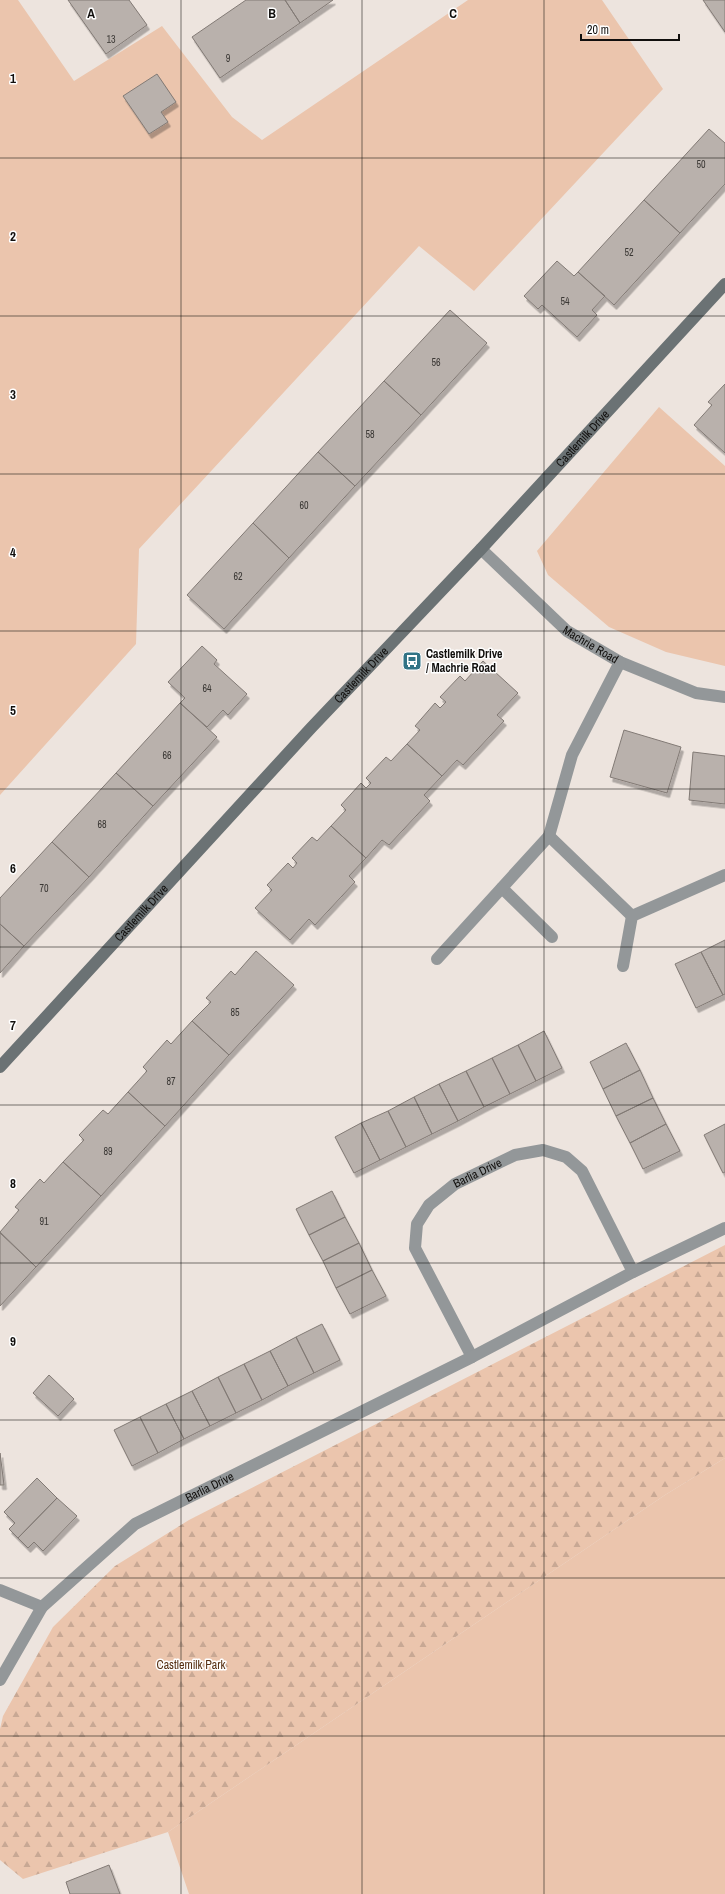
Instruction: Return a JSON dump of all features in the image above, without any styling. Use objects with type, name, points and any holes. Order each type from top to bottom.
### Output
[{"type":"street","name":"Castlemilk Drive","points":[[0,1067],[306,734],[481,549],[725,284]]},
{"type":"street","name":"Machrie Road","points":[[481,549],[567,631],[620,662],[696,693],[725,697]]},
{"type":"street","points":[[437,959],[549,836],[572,755],[620,662]]},
{"type":"street","points":[[549,836],[632,916]]},
{"type":"street","points":[[632,916],[725,875]]},
{"type":"street","points":[[502,888],[552,937]]},
{"type":"street","points":[[623,966],[632,916]]},
{"type":"street","name":"Barlia Drive","points":[[472,1357],[415,1248],[417,1224],[429,1205],[455,1184],[515,1155],[543,1150],[566,1157],[582,1171],[633,1272]]},
{"type":"street","name":"Barlia Drive","points":[[0,1680],[42,1607],[136,1524],[472,1357],[633,1272],[725,1228]]},
{"type":"street","points":[[0,1590],[42,1607]]},
{"type":"green space","points":[[0,0],[18,0],[74,81],[162,26],[232,117],[262,140],[468,0],[602,0],[663,89],[474,291],[419,246],[139,549],[136,644],[0,795]]},
{"type":"green space","points":[[659,407],[725,466],[725,666],[666,652],[609,627],[548,575],[537,551]]},
{"type":"green space","name":"Castlemilk Park","points":[[725,1245],[725,1458],[665,1495],[168,1832],[23,1879],[0,1860],[0,1729],[3,1716],[53,1627],[115,1566],[189,1520]]},
{"type":"green space","points":[[725,1458],[725,1894],[189,1894],[168,1832],[665,1495]]},
{"type":"building","points":[[68,0],[129,0],[147,25],[106,54]]},
{"type":"building","points":[[246,0],[285,0],[300,23],[220,78],[192,37]]},
{"type":"building","points":[[285,0],[333,0],[300,23]]},
{"type":"building","points":[[703,0],[725,0],[725,32]]},
{"type":"building","points":[[157,74],[176,102],[161,112],[168,122],[149,134],[123,96]]},
{"type":"building","points":[[709,129],[725,143],[725,184],[680,233],[644,200]]},
{"type":"building","points":[[644,200],[680,233],[614,305],[578,272]]},
{"type":"building","points":[[557,261],[574,276],[578,272],[605,296],[592,310],[597,315],[577,337],[542,305],[538,309],[524,296]]},
{"type":"building","points":[[450,310],[487,343],[421,415],[384,381]]},
{"type":"building","points":[[384,381],[421,415],[355,486],[318,452]]},
{"type":"building","points":[[725,384],[725,453],[694,425],[712,405],[708,402]]},
{"type":"building","points":[[318,452],[355,486],[289,558],[253,523]]},
{"type":"building","points":[[253,523],[289,558],[224,629],[187,595]]},
{"type":"building","points":[[202,646],[217,660],[214,664],[247,694],[228,715],[223,710],[207,727],[180,703],[185,698],[168,682]]},
{"type":"building","points":[[483,661],[518,693],[497,715],[504,721],[463,765],[457,760],[442,776],[407,744],[420,730],[415,726],[435,703],[440,708],[446,702],[440,697],[460,676],[465,681]]},
{"type":"building","points":[[180,703],[217,737],[153,806],[116,773]]},
{"type":"building","points":[[624,730],[681,747],[667,793],[610,777]]},
{"type":"building","points":[[407,744],[442,776],[424,795],[430,801],[389,845],[382,840],[366,858],[331,826],[346,810],[341,805],[361,783],[366,788],[371,783],[366,778],[386,757],[391,761]]},
{"type":"building","points":[[693,752],[725,756],[725,804],[689,800]]},
{"type":"building","points":[[116,773],[153,806],[89,877],[52,842]]},
{"type":"building","points":[[331,826],[366,858],[349,876],[355,882],[315,925],[309,919],[290,940],[255,908],[272,890],[267,885],[288,863],[293,868],[297,863],[292,858],[312,837],[317,841]]},
{"type":"building","points":[[52,842],[89,877],[24,946],[0,924],[0,898]]},
{"type":"building","points":[[0,924],[24,946],[0,973]]},
{"type":"building","points":[[725,940],[725,994],[723,995],[701,952]]},
{"type":"building","points":[[256,951],[294,985],[229,1055],[192,1021],[211,1002],[206,998],[231,971],[235,975]]},
{"type":"building","points":[[701,952],[723,995],[696,1008],[675,964]]},
{"type":"building","points":[[192,1021],[229,1055],[165,1126],[128,1092],[147,1071],[143,1067],[167,1040],[171,1044]]},
{"type":"building","points":[[544,1031],[562,1068],[536,1081],[518,1045]]},
{"type":"building","points":[[626,1043],[640,1070],[603,1089],[590,1062]]},
{"type":"building","points":[[518,1045],[536,1081],[510,1094],[492,1058]]},
{"type":"building","points":[[492,1058],[510,1094],[484,1107],[466,1071]]},
{"type":"building","points":[[640,1070],[653,1098],[616,1116],[603,1089]]},
{"type":"building","points":[[466,1071],[484,1107],[458,1121],[439,1084]]},
{"type":"building","points":[[439,1084],[458,1121],[432,1134],[414,1097]]},
{"type":"building","points":[[128,1092],[165,1126],[101,1196],[63,1162],[84,1140],[79,1135],[103,1110],[108,1114]]},
{"type":"building","points":[[414,1097],[432,1134],[406,1147],[388,1111]]},
{"type":"building","points":[[653,1098],[666,1124],[630,1143],[616,1116]]},
{"type":"building","points":[[388,1111],[406,1147],[380,1160],[361,1123]]},
{"type":"building","points":[[361,1123],[380,1160],[354,1173],[335,1137]]},
{"type":"building","points":[[666,1124],[680,1151],[643,1169],[630,1143]]},
{"type":"building","points":[[725,1124],[725,1172],[723,1173],[704,1135]]},
{"type":"building","points":[[63,1162],[101,1196],[36,1267],[0,1232],[19,1210],[15,1207],[40,1179],[44,1183]]},
{"type":"building","points":[[332,1191],[345,1217],[309,1235],[296,1209]]},
{"type":"building","points":[[345,1217],[359,1243],[323,1261],[309,1235]]},
{"type":"building","points":[[0,1233],[36,1267],[0,1306]]},
{"type":"building","points":[[359,1243],[372,1270],[336,1288],[323,1261]]},
{"type":"building","points":[[372,1270],[386,1296],[350,1314],[336,1288]]},
{"type":"building","points":[[322,1324],[340,1360],[314,1373],[296,1337]]},
{"type":"building","points":[[296,1337],[314,1373],[288,1386],[270,1351]]},
{"type":"building","points":[[270,1351],[288,1386],[262,1400],[244,1364]]},
{"type":"building","points":[[244,1364],[262,1400],[236,1413],[218,1377]]},
{"type":"building","points":[[49,1375],[74,1399],[58,1416],[33,1393]]},
{"type":"building","points":[[218,1377],[236,1413],[210,1426],[192,1391]]},
{"type":"building","points":[[192,1391],[210,1426],[184,1439],[166,1404]]},
{"type":"building","points":[[166,1404],[184,1439],[158,1453],[140,1417]]},
{"type":"building","points":[[140,1417],[158,1453],[132,1466],[114,1430]]},
{"type":"building","points":[[0,1453],[4,1485],[0,1485]]},
{"type":"building","points":[[37,1478],[57,1498],[18,1538],[9,1529],[15,1523],[4,1512]]},
{"type":"building","points":[[57,1498],[77,1516],[43,1551],[34,1542],[28,1548],[18,1538]]},
{"type":"building","points":[[109,1865],[120,1894],[70,1894],[66,1882]]},
{"type":"place","name":"Castlemilk Drive / Machrie Road","points":[[412,661]]}]
